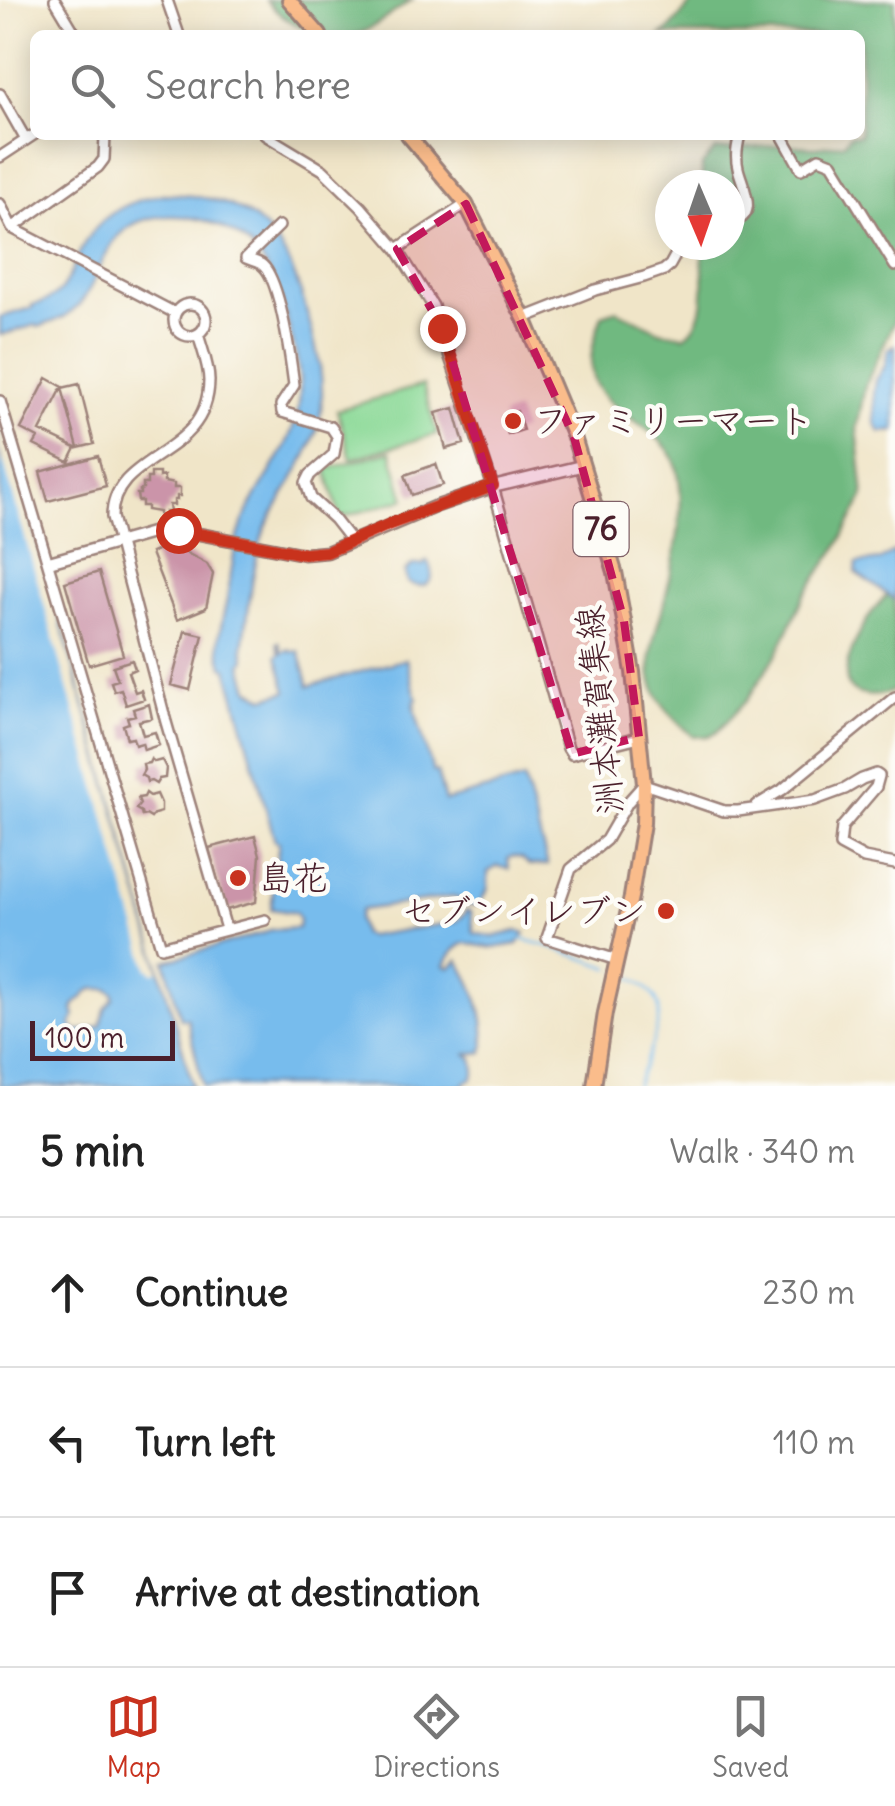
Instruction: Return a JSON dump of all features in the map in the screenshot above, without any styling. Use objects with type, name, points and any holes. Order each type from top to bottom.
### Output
[{"type":"main road","points":[[289,0],[316,30]]},
{"type":"main road","name":"洲本灘賀集線","points":[[412,140],[466,204],[524,318],[574,438],[614,572],[633,672],[644,784],[642,839],[605,1013],[594,1086]]},
{"type":"street","points":[[55,0],[73,30]]},
{"type":"street","points":[[168,0],[177,30]]},
{"type":"street","points":[[0,94],[30,137],[0,157]]},
{"type":"street","points":[[12,228],[98,167],[104,159],[105,140]]},
{"type":"street","points":[[274,140],[324,170],[361,207],[397,249],[433,306],[493,486],[568,748],[572,754],[639,737]]},
{"type":"street","points":[[738,170],[739,140]]},
{"type":"street","points":[[785,140],[801,169],[819,158],[832,164],[895,266]]},
{"type":"street","points":[[0,204],[12,228],[175,314]]},
{"type":"street","points":[[397,249],[466,204]]},
{"type":"street","points":[[279,226],[246,258],[260,263],[268,272],[288,342],[294,386],[282,412],[332,427],[337,436],[334,454],[306,483],[311,498],[352,542]]},
{"type":"street","points":[[524,318],[595,290],[644,278],[664,270],[672,260]]},
{"type":"street","points":[[183,306],[199,307],[206,320],[198,334],[180,333],[174,324],[175,314],[183,306]]},
{"type":"street","points":[[198,334],[209,380],[200,417],[176,444],[122,483],[112,508],[113,526],[166,722],[226,928]]},
{"type":"street","points":[[0,401],[160,947],[266,920]]},
{"type":"street","points":[[49,562],[159,531],[178,530],[304,554],[327,552],[493,486],[582,466]]},
{"type":"street","points":[[750,809],[782,790],[895,698]]},
{"type":"street","points":[[615,967],[547,938],[571,869],[606,840],[628,802],[644,784],[724,811],[816,800],[876,774],[876,787],[842,827],[840,844],[864,858],[895,864]]},
{"type":"highlighted area","points":[[466,204],[574,437],[624,621],[639,737],[572,754],[442,328],[397,249]]},
{"type":"green space","points":[[266,0],[412,0],[366,30],[307,30]]},
{"type":"green space","points":[[694,0],[895,0],[895,320],[865,386],[857,428],[864,496],[837,548],[805,594],[777,654],[747,700],[716,733],[694,737],[663,705],[650,673],[678,534],[679,478],[670,452],[602,394],[595,383],[595,337],[602,315],[617,310],[660,331],[684,336],[693,329],[702,308],[702,260],[745,260],[745,170],[702,170],[715,150],[814,147],[865,140],[865,30],[668,30]]},
{"type":"green space","points":[[423,385],[437,434],[351,459],[337,410]]},
{"type":"green space","points":[[391,451],[405,499],[340,518],[326,469]]},
{"type":"green space","points":[[895,587],[895,690],[875,696],[860,694],[849,685],[847,665],[873,611]]},
{"type":"water","points":[[163,194],[222,202],[263,226],[290,265],[320,365],[322,398],[314,436],[266,527],[256,562],[242,664],[249,689],[265,698],[287,691],[277,656],[279,642],[282,653],[289,649],[299,651],[309,686],[406,659],[417,700],[414,707],[445,801],[524,779],[548,865],[529,865],[512,856],[508,859],[509,869],[498,866],[488,872],[488,889],[478,905],[465,905],[465,900],[452,897],[361,910],[358,919],[362,934],[368,936],[456,922],[466,910],[471,912],[474,933],[493,937],[525,933],[518,944],[492,948],[465,943],[450,955],[445,966],[450,968],[458,960],[475,992],[484,1028],[483,1052],[467,1054],[473,1058],[475,1069],[473,1078],[464,1086],[203,1086],[187,1018],[181,1019],[165,961],[270,930],[298,928],[299,920],[296,913],[271,909],[279,842],[275,841],[219,644],[240,532],[289,437],[298,410],[299,373],[291,337],[273,279],[253,248],[222,227],[174,216],[138,222],[116,238],[86,295],[69,314],[38,327],[0,335],[0,317],[32,308],[63,288],[82,247],[104,219],[132,203]]},
{"type":"water","points":[[895,345],[895,431],[880,432],[875,422],[876,380],[885,366],[888,349]]},
{"type":"water","points":[[0,408],[193,1086],[0,1086]],"holes":[[[93,989],[108,989],[114,998],[105,1009],[101,1026],[76,1032],[71,1025],[75,1004]]]},
{"type":"water","points":[[895,551],[895,600],[856,573],[857,563],[881,560]]},
{"type":"water","points":[[427,561],[432,573],[429,582],[420,586],[407,582],[405,572],[412,565]]},
{"type":"pier","points":[[0,415],[159,971],[152,973],[0,450]]},
{"type":"building","points":[[47,378],[63,387],[40,431],[76,448],[69,462],[34,445],[38,438],[21,429]]},
{"type":"building","points":[[79,384],[94,444],[78,448],[62,388]]},
{"type":"building","points":[[454,408],[464,444],[446,449],[436,413]]},
{"type":"building","points":[[517,411],[523,430],[508,435],[502,416]]},
{"type":"building","points":[[98,456],[106,486],[48,501],[40,472]]},
{"type":"building","points":[[436,464],[443,485],[412,495],[405,475]]},
{"type":"building","points":[[151,473],[159,473],[164,482],[180,488],[180,496],[174,505],[169,505],[170,512],[165,512],[165,517],[147,510],[138,501],[137,494]]},
{"type":"building","points":[[181,550],[207,564],[213,574],[206,608],[177,620],[151,553]]},
{"type":"building","points":[[99,572],[123,655],[89,665],[65,582]]},
{"type":"building","points":[[185,631],[203,635],[190,690],[171,685]]},
{"type":"building","points":[[132,660],[135,669],[128,672],[135,692],[141,690],[144,699],[126,705],[121,689],[114,691],[111,682],[118,680],[113,666]]},
{"type":"building","points":[[149,704],[152,718],[139,721],[143,735],[155,732],[159,745],[144,750],[142,743],[135,745],[133,738],[127,739],[123,725],[129,723],[127,717],[135,715],[133,709]]},
{"type":"building","points":[[151,759],[162,760],[166,768],[165,778],[156,784],[141,775],[143,764]]},
{"type":"building","points":[[146,793],[157,794],[161,803],[161,812],[151,818],[136,809],[140,804],[138,798]]},
{"type":"building","name":"島花","points":[[255,836],[260,855],[256,902],[226,910],[209,848]]},
{"type":"waterway","points":[[518,938],[610,968]]},
{"type":"waterway","points":[[618,971],[649,990],[659,1008],[654,1036],[636,1086]]},
{"type":"place","name":"ファミリーマート","points":[[513,421]]},
{"type":"place","name":"島花","points":[[238,878]]},
{"type":"place","name":"セブンイレブン","points":[[666,911]]},
{"type":"route","points":[[178,530],[304,554],[327,552],[493,486],[442,328]]}]
